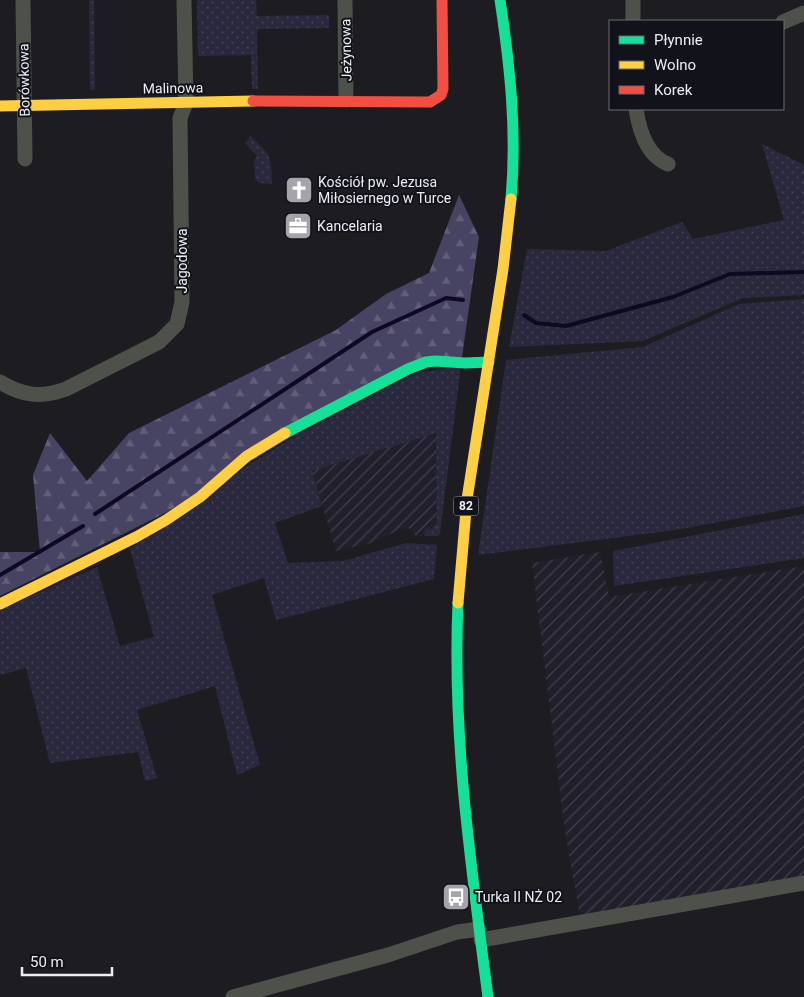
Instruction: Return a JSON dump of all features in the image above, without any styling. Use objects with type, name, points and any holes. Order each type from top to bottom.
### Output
[{"type":"street","name":"Borówkowa","points":[[23,0],[25,159]]},
{"type":"street","name":"Jagodowa","points":[[0,382],[11,389],[25,393],[37,395],[51,394],[159,342],[177,324],[182,302],[180,118],[186,103],[184,0]]},
{"type":"street","name":"Jeżynowa","points":[[345,0],[346,100]]},
{"type":"street","name":"Malinowa","points":[[0,106],[346,100],[430,102],[440,95],[443,89],[442,0]]},
{"type":"street","name":"82","points":[[488,997],[460,752],[457,633],[459,580],[467,497],[504,257],[513,173],[514,125],[506,38],[500,0]]},
{"type":"street","name":"82","points":[[506,38],[507,0]]},
{"type":"street","points":[[633,0],[633,20]]},
{"type":"street","points":[[784,22],[804,13]]},
{"type":"street","points":[[636,110],[647,143],[659,160],[668,164]]},
{"type":"street","points":[[0,604],[84,564],[143,533],[200,497],[247,456],[295,427],[408,369],[426,362],[436,361],[488,362]]},
{"type":"street","points":[[233,997],[388,955],[457,932],[480,934],[804,883]]},
{"type":"shaded area","points":[[89,0],[94,0],[95,90],[90,90]]},
{"type":"shaded area","points":[[197,0],[256,0],[257,16],[329,15],[329,28],[257,29],[258,89],[252,89],[251,55],[198,56]]},
{"type":"shaded area","points":[[249,135],[266,151],[271,166],[272,184],[259,183],[255,179],[254,161],[257,156],[245,143],[249,139]]},
{"type":"shaded area","points":[[762,144],[804,165],[804,295],[743,298],[643,341],[509,347],[527,249],[606,251],[682,222],[693,239],[784,220]]},
{"type":"shaded area","points":[[804,299],[804,506],[676,530],[478,555],[506,360],[643,347],[739,304]]},
{"type":"shaded area","points":[[461,366],[440,533],[438,536],[424,536],[425,529],[437,528],[436,433],[312,471],[322,506],[275,523],[288,563],[343,561],[406,543],[437,545],[434,579],[276,620],[264,578],[212,595],[260,765],[237,775],[215,686],[137,710],[157,778],[145,781],[138,752],[50,763],[26,668],[0,675],[0,610],[97,567],[120,646],[154,637],[130,549],[241,470],[290,439],[416,373]]},
{"type":"shaded area","points":[[436,433],[437,528],[425,529],[424,536],[416,536],[409,528],[371,543],[336,551],[312,471]]},
{"type":"shaded area","points":[[804,514],[804,558],[614,586],[613,551]]},
{"type":"shaded area","points":[[600,552],[609,597],[804,566],[804,880],[580,916],[565,832],[532,563]]},
{"type":"green space","points":[[459,195],[479,237],[462,357],[422,358],[165,513],[0,596],[0,552],[40,552],[33,475],[50,433],[87,481],[129,433],[336,330],[386,294],[429,273]]},
{"type":"waterway","points":[[524,315],[536,323],[566,326],[673,297],[730,274],[804,272]]},
{"type":"waterway","points":[[95,514],[372,332],[446,298],[463,300]]},
{"type":"waterway","points":[[0,575],[83,526]]},
{"type":"traffic: fast","points":[[500,0],[512,99],[513,174],[511,199]]},
{"type":"traffic: fast","points":[[285,433],[408,369],[426,362],[489,362]]},
{"type":"traffic: fast","points":[[458,603],[457,652],[460,751],[469,850],[488,997]]},
{"type":"traffic: slow","points":[[0,106],[253,101]]},
{"type":"traffic: slow","points":[[458,603],[467,499],[503,269],[511,199]]},
{"type":"traffic: slow","points":[[0,604],[136,537],[166,520],[200,497],[247,456],[285,433]]},
{"type":"traffic: jam","points":[[253,101],[430,102],[441,95],[443,89],[442,0]]},
{"type":"place","name":"Kościół pw. Jezusa Miłosiernego w Turce","points":[[299,190]]},
{"type":"place","name":"Kancelaria","points":[[298,226]]},
{"type":"place","name":"Turka II NŻ 02","points":[[456,897]]}]
